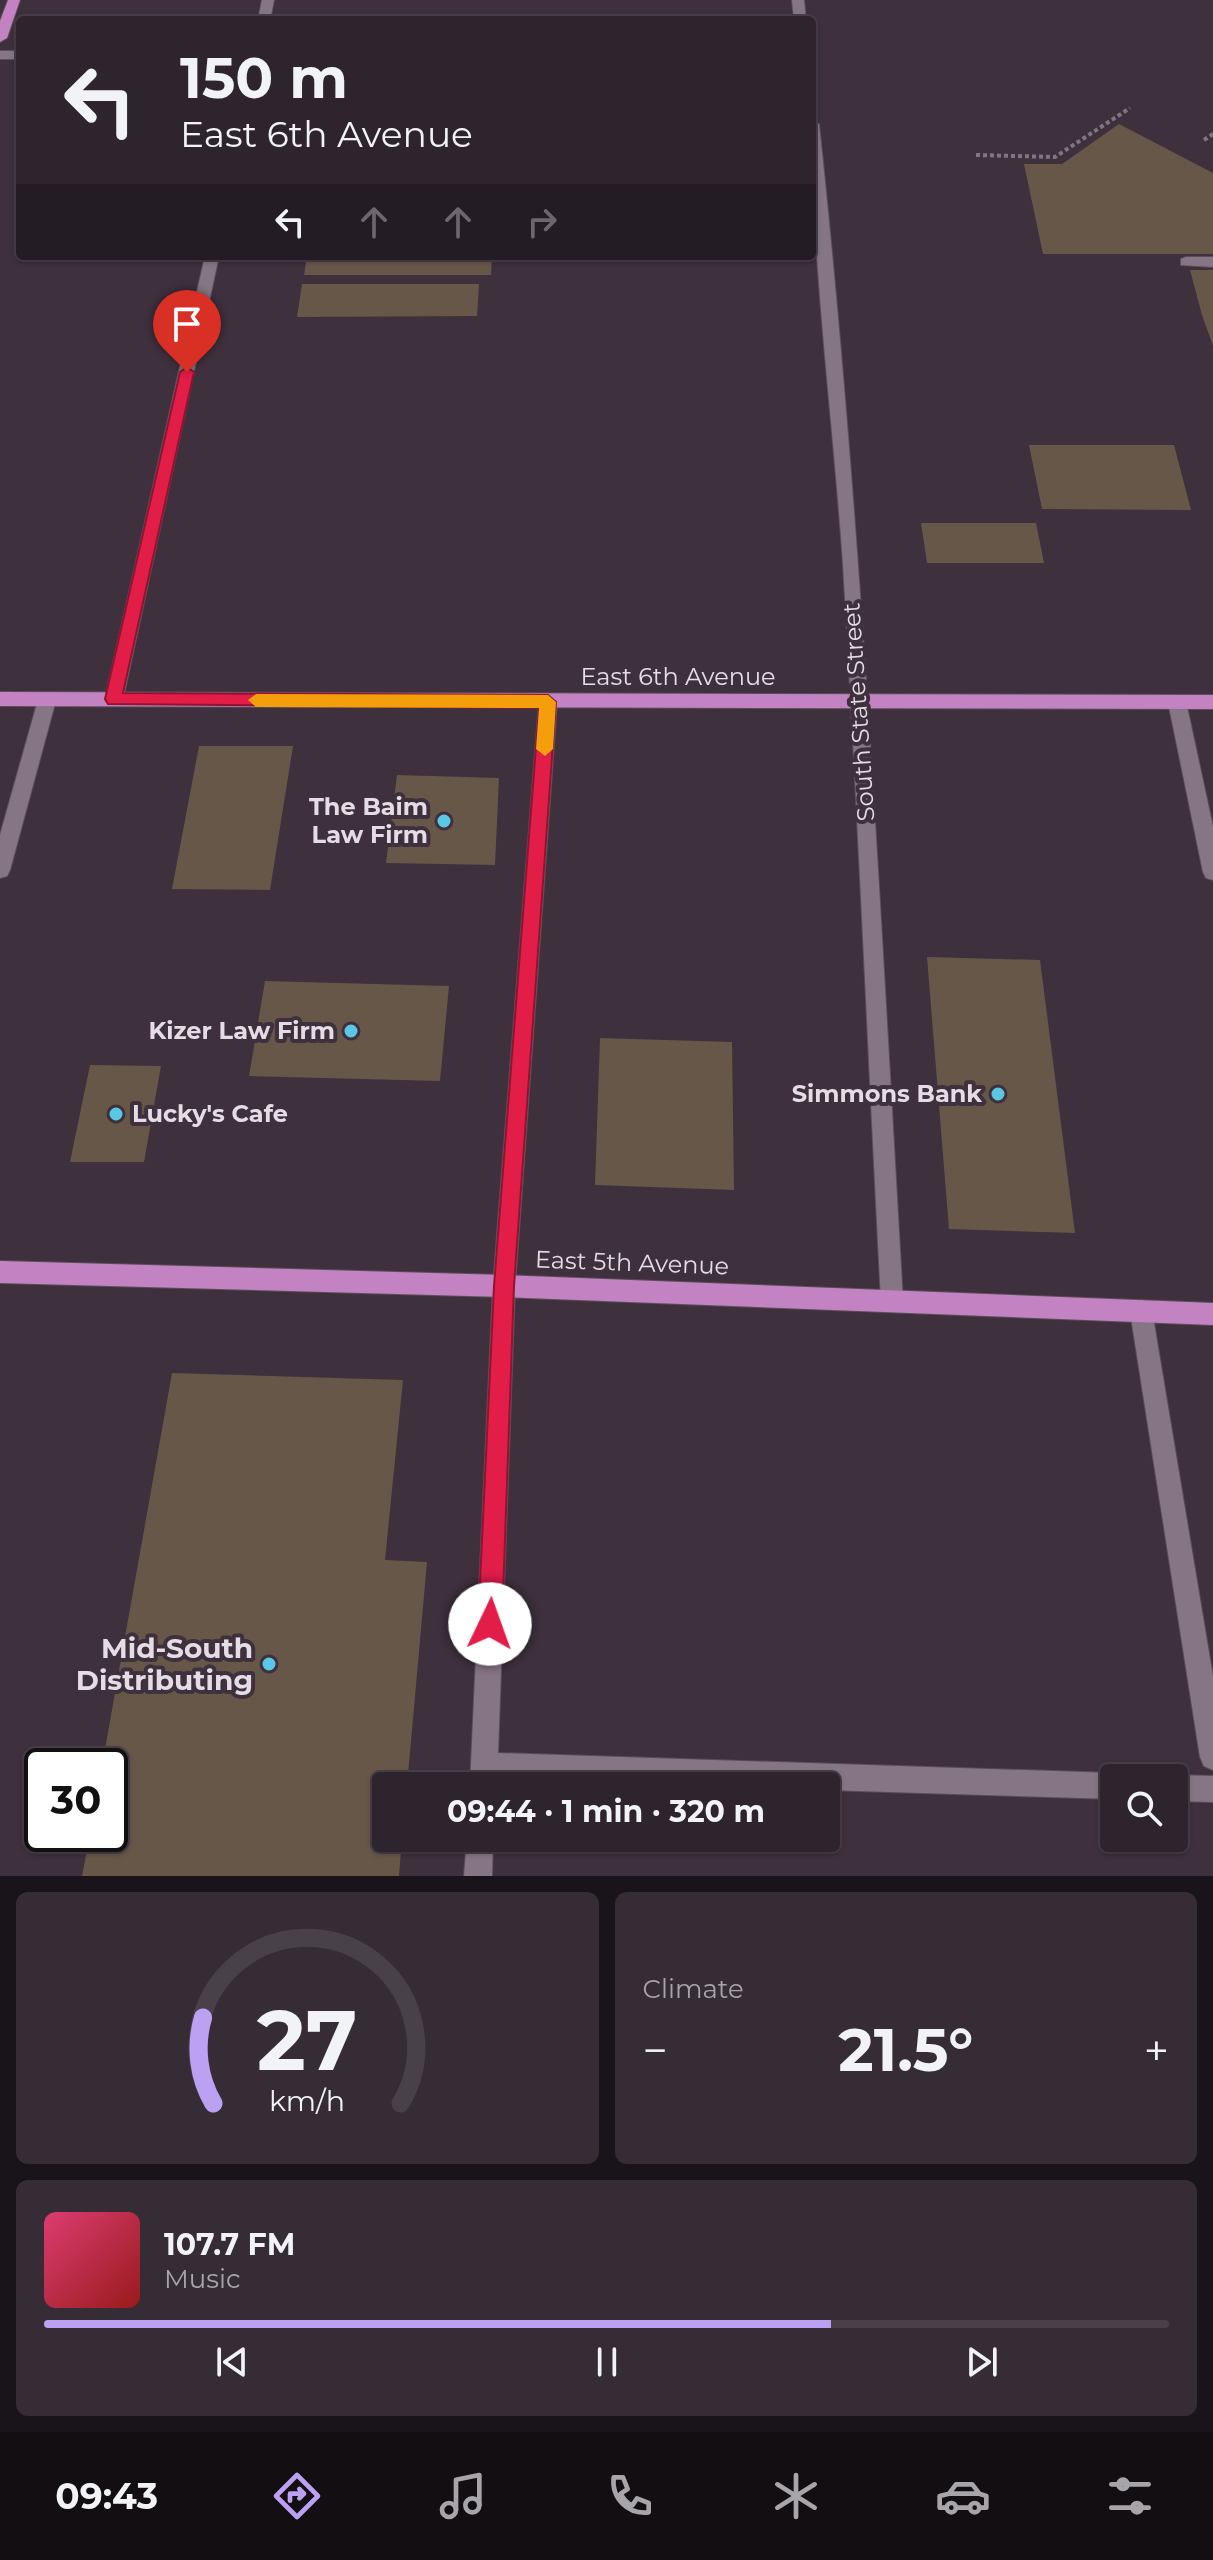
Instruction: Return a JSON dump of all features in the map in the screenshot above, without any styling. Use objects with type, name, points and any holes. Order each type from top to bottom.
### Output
[{"type":"main road","points":[[0,38],[14,0]]},
{"type":"main road","name":"East 6th Avenue","points":[[0,699],[1213,702]]},
{"type":"main road","name":"East 5th Avenue","points":[[0,1272],[504,1286],[1213,1314]]},
{"type":"street","name":"South State Street","points":[[816,159],[827,255],[859,701],[892,1301]]},
{"type":"street","points":[[114,699],[211,260]]},
{"type":"street","points":[[1186,262],[1213,262]]},
{"type":"street","points":[[0,870],[47,700]]},
{"type":"street","points":[[483,1772],[504,1286],[548,702]]},
{"type":"street","points":[[1177,702],[1213,872]]},
{"type":"street","points":[[1141,1311],[1213,1757]]},
{"type":"street","points":[[840,1782],[1100,1786]]},
{"type":"street","points":[[1188,1788],[1213,1789]]},
{"type":"street","points":[[478,1876],[479,1852]]},
{"type":"path","points":[[976,155],[1055,157],[1130,108]]},
{"type":"path","points":[[1204,140],[1213,134]]},
{"type":"building","points":[[1119,124],[1213,173],[1213,254],[1043,254],[1024,164],[1062,164]]},
{"type":"building","points":[[306,260],[492,260],[491,275],[304,275]]},
{"type":"building","points":[[1190,270],[1213,270],[1213,346],[1202,315]]},
{"type":"building","points":[[302,284],[479,284],[477,316],[297,317]]},
{"type":"building","points":[[1029,445],[1174,445],[1191,510],[1042,509]]},
{"type":"building","points":[[921,523],[1036,523],[1044,563],[927,563]]},
{"type":"building","points":[[199,746],[293,746],[270,890],[172,889]]},
{"type":"building","name":"The Baim Law Firm","points":[[397,775],[499,778],[495,865],[386,863]]},
{"type":"building","name":"Simmons Bank","points":[[927,957],[1040,960],[1075,1233],[949,1229]]},
{"type":"building","name":"Kizer Law Firm","points":[[265,981],[449,986],[440,1081],[249,1076]]},
{"type":"building","name":"Simmons Bank","points":[[600,1038],[732,1042],[734,1190],[595,1185]]},
{"type":"building","name":"Lucky's Cafe","points":[[90,1065],[161,1066],[144,1162],[70,1162]]},
{"type":"building","name":"Mid-South Distributing","points":[[172,1373],[403,1380],[385,1560],[427,1562],[408,1772],[372,1772],[372,1852],[401,1852],[399,1876],[82,1876],[87,1852],[128,1852],[128,1748],[105,1748]]},
{"type":"slow traffic","points":[[256,700],[548,702],[545,749]]},
{"type":"place","name":"The Baim Law Firm","points":[[444,821]]},
{"type":"place","name":"Kizer Law Firm","points":[[351,1031]]},
{"type":"place","name":"Simmons Bank","points":[[998,1094]]},
{"type":"place","name":"Lucky's Cafe","points":[[116,1114]]},
{"type":"place","name":"Mid-South Distributing","points":[[269,1664]]},
{"type":"route","points":[[187,372],[114,699],[548,702],[504,1286],[490,1624]]}]
